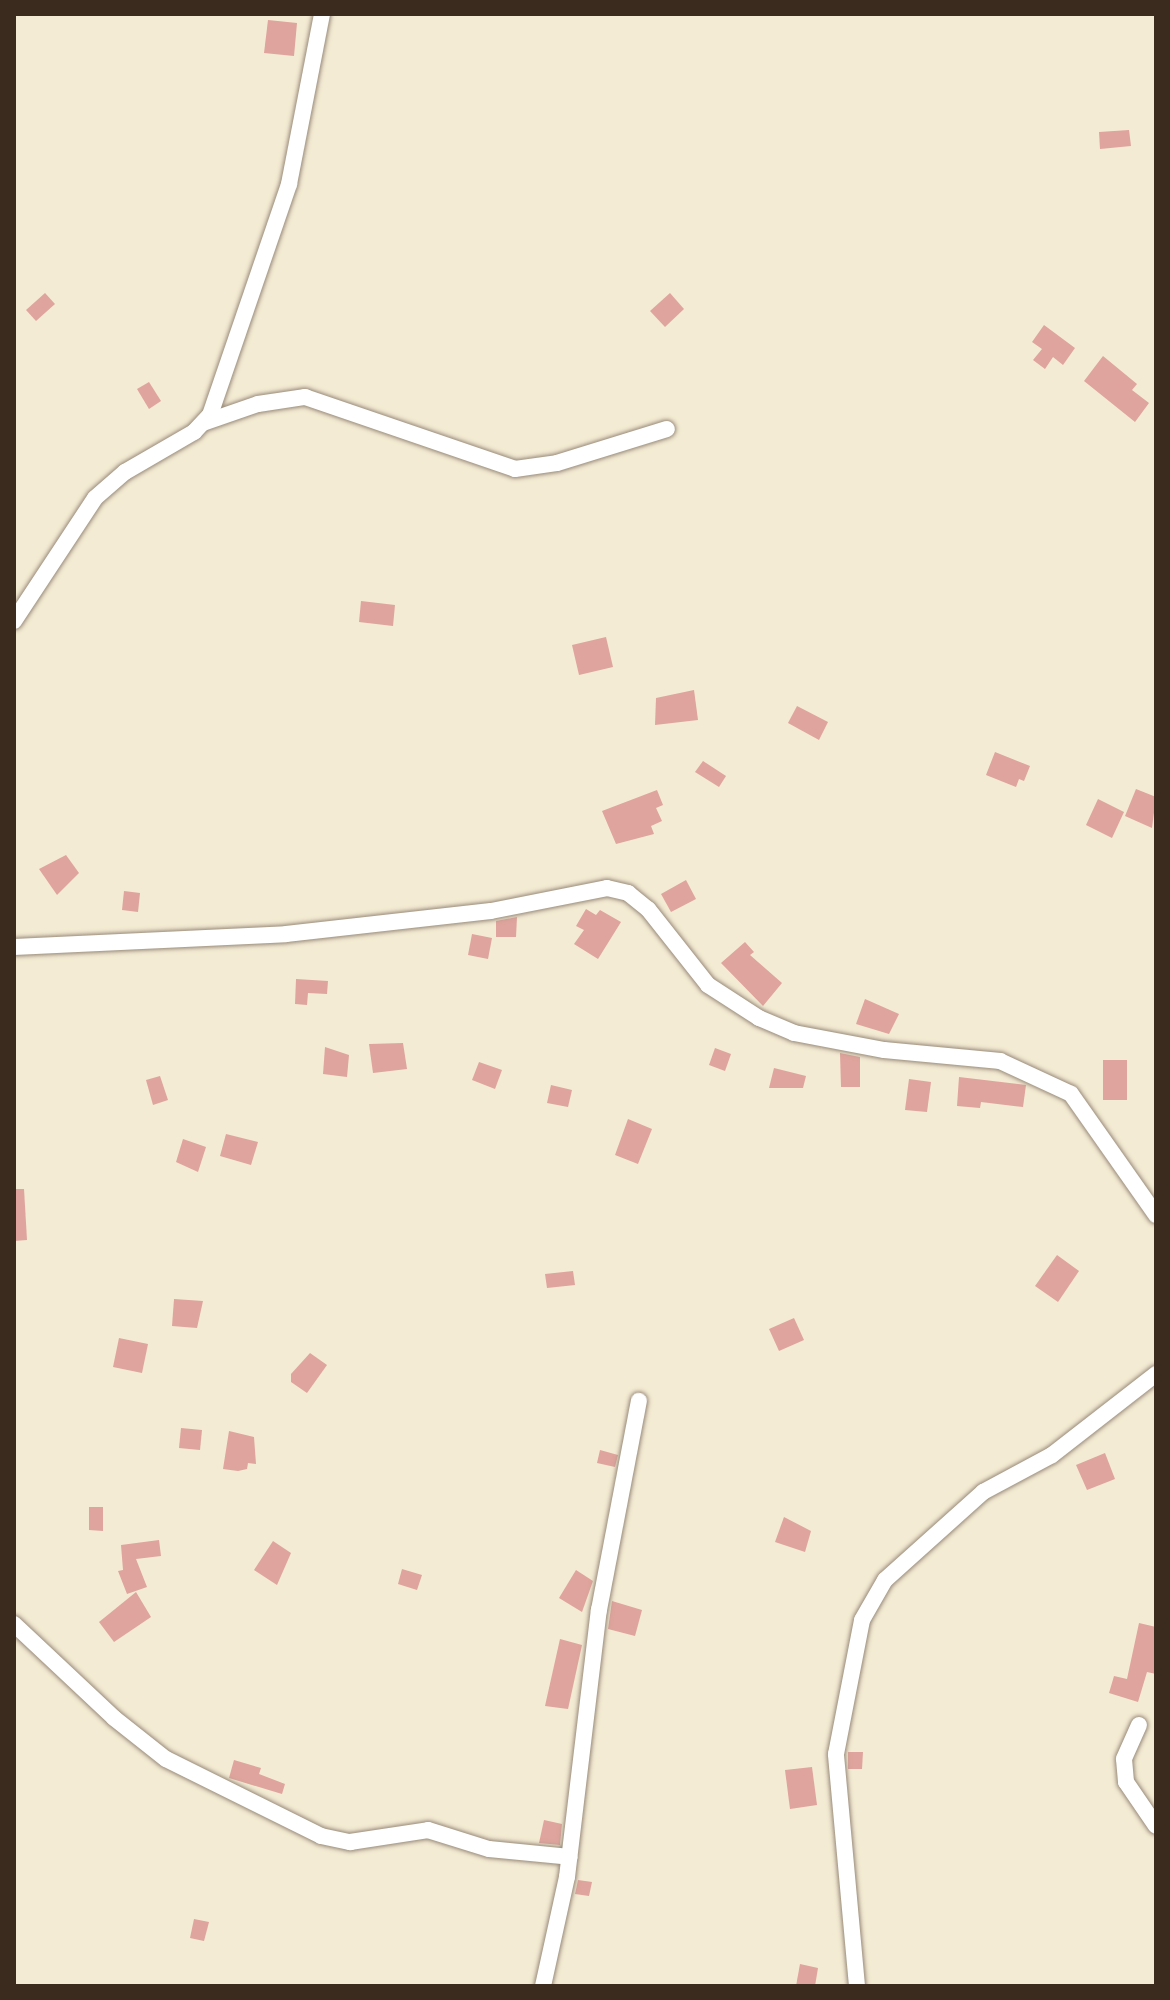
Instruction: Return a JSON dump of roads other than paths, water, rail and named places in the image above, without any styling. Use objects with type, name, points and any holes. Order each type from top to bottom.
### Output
[{"type":"street","points":[[203,423],[219,393],[244,304],[289,184],[322,14]]},
{"type":"street","points":[[14,621],[95,498],[125,472],[203,423],[258,404],[305,397],[515,469],[557,463],[667,429]]},
{"type":"street","points":[[14,947],[286,934],[491,911],[607,888],[628,893],[648,909],[708,985],[759,1018],[794,1033],[884,1050],[1000,1061],[1071,1094],[1156,1215]]},
{"type":"street","points":[[857,1986],[836,1754],[862,1620],[885,1580],[983,1492],[1052,1455],[1156,1374]]},
{"type":"street","points":[[543,1986],[570,1857],[599,1610],[639,1401]]},
{"type":"street","points":[[14,1624],[114,1718],[166,1759],[321,1836],[350,1842],[428,1830],[489,1849],[570,1857]]},
{"type":"street","points":[[1139,1725],[1124,1759],[1126,1782],[1156,1826]]}]
